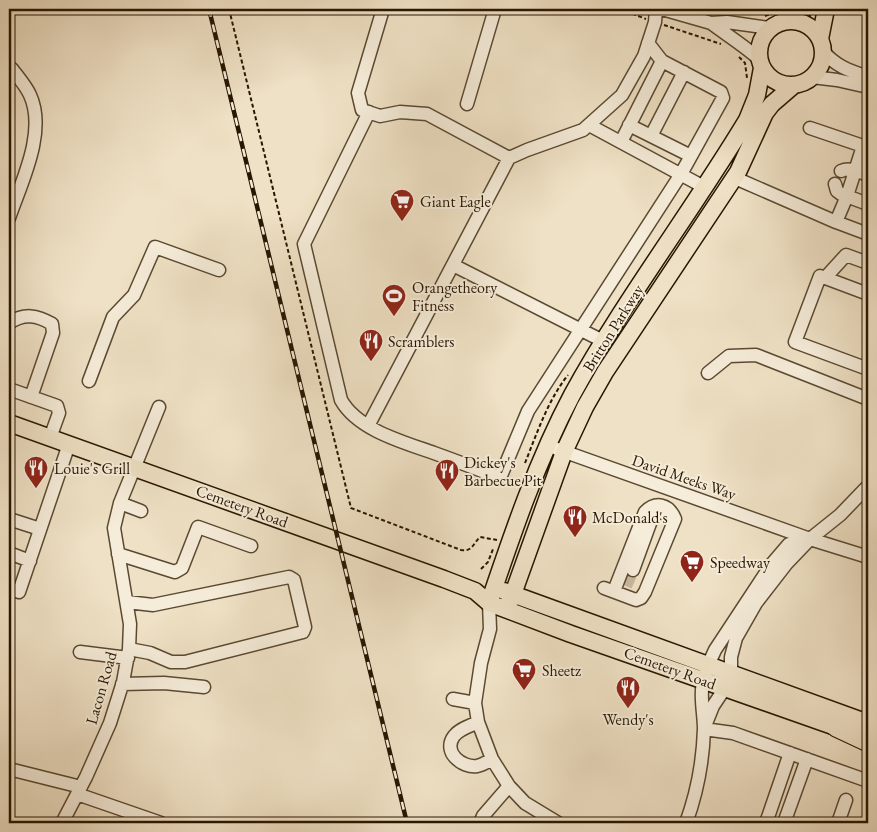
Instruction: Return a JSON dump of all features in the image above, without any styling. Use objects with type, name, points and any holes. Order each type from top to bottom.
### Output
[{"type":"highway","points":[[836,727],[868,742]]},
{"type":"main road","points":[[769,28],[778,22],[807,13]]},
{"type":"main road","points":[[807,13],[804,23],[816,32],[822,45],[822,61],[812,77]]},
{"type":"main road","points":[[807,13],[822,45]]},
{"type":"main road","name":"Britton Parkway","points":[[492,596],[528,493],[572,396],[603,341],[747,120],[757,95],[760,42],[769,28]]},
{"type":"main road","points":[[760,63],[768,76],[775,81],[794,85]]},
{"type":"main road","name":"Britton Parkway","points":[[510,602],[564,452],[604,372],[735,178],[765,113],[772,104],[794,85],[812,77]]},
{"type":"main road","name":"Cemetery Road","points":[[9,423],[510,602],[572,634],[706,672],[836,727],[868,738]]},
{"type":"main road","name":"Cemetery Road","points":[[728,681],[868,723]]},
{"type":"street","points":[[383,9],[358,93],[362,110],[380,116],[400,112],[428,114],[509,158]]},
{"type":"street","points":[[467,104],[495,9]]},
{"type":"street","points":[[368,426],[509,158],[583,130],[622,95],[644,56],[655,22],[656,9]]},
{"type":"street","points":[[662,9],[711,23],[727,22],[769,28]]},
{"type":"street","points":[[711,23],[738,41],[760,63]]},
{"type":"street","points":[[369,112],[304,244],[340,400],[350,413],[368,426],[387,436],[500,478],[528,411],[681,174],[723,98],[721,92],[662,60],[648,43]]},
{"type":"street","points":[[822,45],[829,58],[841,67],[868,77]]},
{"type":"street","points":[[621,142],[662,60]]},
{"type":"street","points":[[9,67],[30,96],[36,126],[30,157],[9,218]]},
{"type":"street","points":[[651,136],[684,72]]},
{"type":"street","points":[[812,77],[868,87]]},
{"type":"street","points":[[628,84],[646,93]]},
{"type":"street","points":[[588,125],[704,186]]},
{"type":"street","points":[[629,125],[690,156]]},
{"type":"street","points":[[810,128],[865,147],[836,222]]},
{"type":"street","points":[[841,171],[845,169],[855,170],[868,175]]},
{"type":"street","points":[[735,178],[868,234]]},
{"type":"street","points":[[835,184],[837,191],[868,204]]},
{"type":"street","points":[[89,381],[113,317],[134,295],[155,247],[219,270]]},
{"type":"street","points":[[825,278],[846,255],[868,263]]},
{"type":"street","points":[[453,265],[603,341]]},
{"type":"street","points":[[868,294],[820,276],[795,342],[868,369]]},
{"type":"street","points":[[9,323],[15,319],[33,315],[52,324],[53,333],[31,397]]},
{"type":"street","points":[[708,373],[729,356],[756,355],[868,399]]},
{"type":"street","points":[[9,389],[57,406],[59,413],[50,438]]},
{"type":"street","name":"Lacon Road","points":[[62,823],[110,723],[129,654],[130,624],[128,602],[114,528],[120,503],[159,407]]},
{"type":"street","points":[[9,588],[19,592],[69,444]]},
{"type":"street","name":"David Meeks Way","points":[[548,446],[868,557]]},
{"type":"street","points":[[704,729],[728,681],[736,638],[744,623],[772,582],[810,538],[840,515],[868,486]]},
{"type":"street","points":[[664,505],[669,489]]},
{"type":"street","points":[[120,503],[141,511]]},
{"type":"street","points":[[656,505],[664,505],[670,509],[675,519],[667,539],[650,583],[641,598],[636,600],[615,588],[645,512],[656,505]]},
{"type":"street","points":[[633,570],[652,518],[656,513],[664,512],[668,515],[670,520],[665,535],[667,539]]},
{"type":"street","points":[[9,519],[40,529]]},
{"type":"street","points":[[118,554],[175,572],[182,568],[198,527],[251,546]]},
{"type":"street","points":[[686,823],[698,788],[704,729],[702,691],[706,672],[715,650],[771,565],[790,544],[810,538]]},
{"type":"street","points":[[9,553],[30,561]]},
{"type":"street","points":[[80,652],[150,653],[170,662],[185,662],[303,632],[305,626],[294,580],[289,577],[154,605],[128,602]]},
{"type":"street","points":[[492,596],[490,629],[481,663],[475,703],[478,722],[492,759],[509,786],[538,818],[558,823]]},
{"type":"street","points":[[490,629],[510,602]]},
{"type":"street","points":[[122,684],[164,683],[204,687]]},
{"type":"street","points":[[453,699],[475,703]]},
{"type":"street","points":[[478,722],[460,730],[454,736],[451,743],[451,753],[457,761],[468,766],[478,766],[492,759]]},
{"type":"street","points":[[704,729],[732,733],[868,781]]},
{"type":"street","points":[[766,823],[790,753]]},
{"type":"street","points":[[784,823],[807,759]]},
{"type":"street","points":[[9,769],[79,791],[161,823]]},
{"type":"street","points":[[480,823],[483,816],[509,786]]},
{"type":"street","points":[[838,823],[846,800]]},
{"type":"path","points":[[620,9],[655,22]]},
{"type":"tunnel","points":[[626,586],[633,570]]},
{"type":"railway","points":[[209,9],[407,823]]},
{"type":"place","name":"Giant Eagle","points":[[402,222]]},
{"type":"place","name":"Orangetheory Fitness","points":[[394,317]]},
{"type":"place","name":"Scramblers","points":[[371,362]]},
{"type":"place","name":"Louie's Grill","points":[[36,489]]},
{"type":"place","name":"Dickey's Barbecue Pit","points":[[447,492]]},
{"type":"place","name":"McDonald's","points":[[575,538]]},
{"type":"place","name":"Speedway","points":[[692,583]]},
{"type":"place","name":"Sheetz","points":[[524,691]]},
{"type":"place","name":"Wendy's","points":[[628,709]]}]
